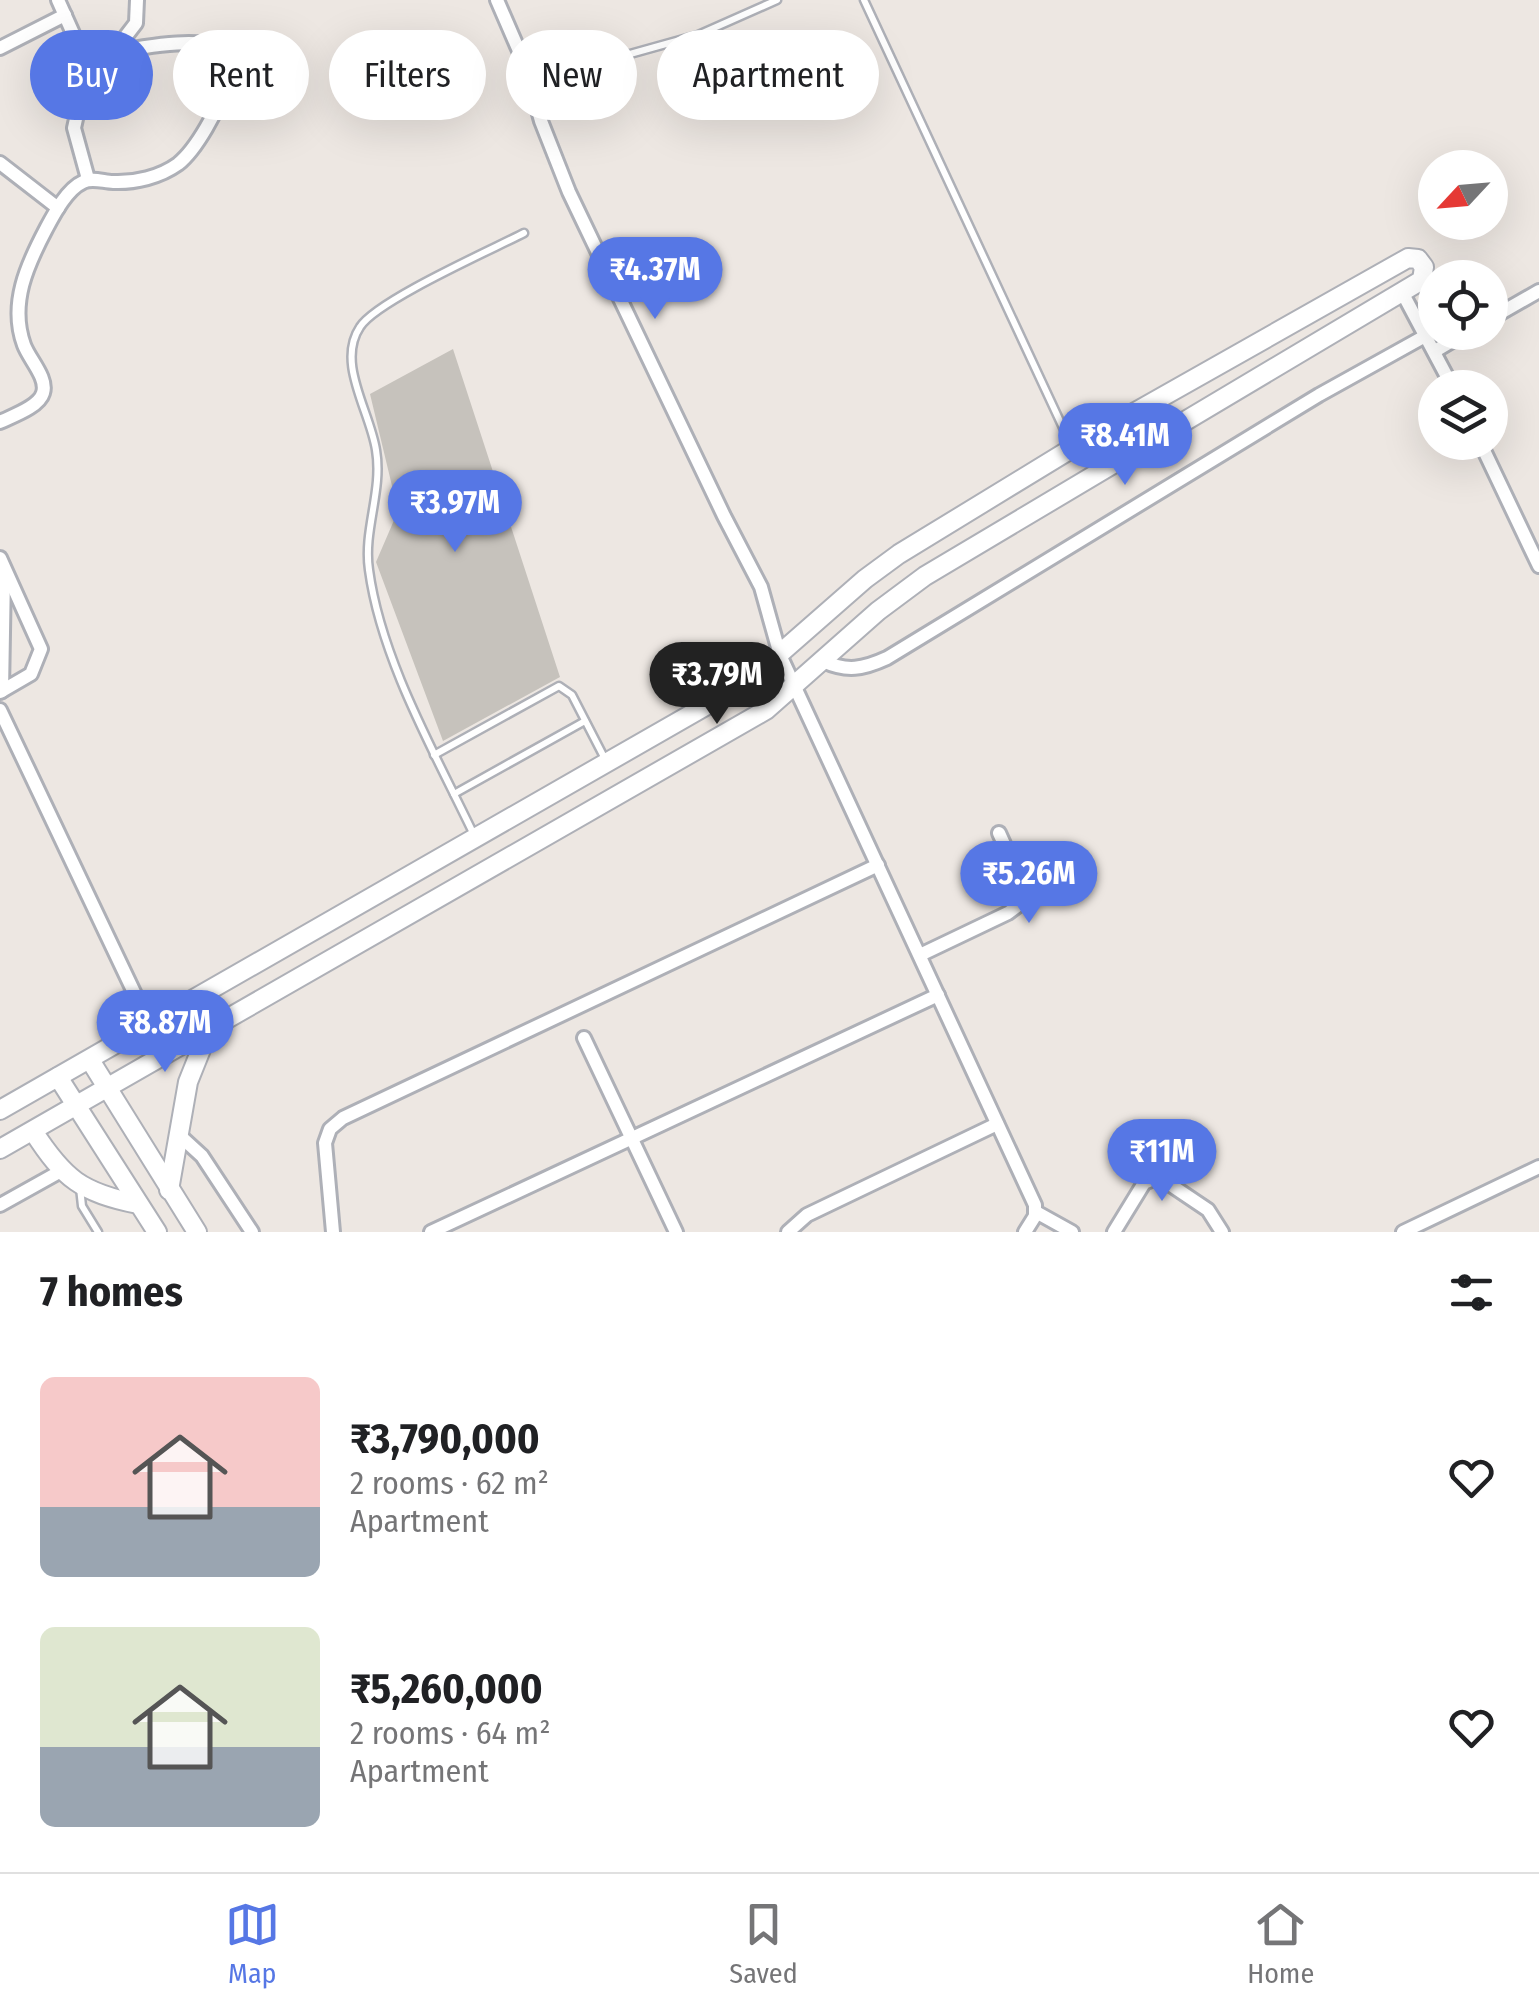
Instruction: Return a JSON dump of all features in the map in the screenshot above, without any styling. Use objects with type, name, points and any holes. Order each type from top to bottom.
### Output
[{"type":"street","points":[[58,0],[72,30]]},
{"type":"street","points":[[130,30],[136,23],[137,0]]},
{"type":"street","points":[[497,0],[511,30]]},
{"type":"street","points":[[0,48],[65,15]]},
{"type":"street","points":[[0,422],[38,402],[43,395],[41,378],[24,344],[18,307],[21,287],[58,208],[80,183],[88,180],[138,180],[178,164],[198,138],[237,67],[238,59],[226,48],[202,44],[153,47]]},
{"type":"street","points":[[76,120],[74,128],[88,180]]},
{"type":"street","points":[[543,120],[569,192],[761,587],[780,655],[794,688],[1036,1212],[1072,1232]]},
{"type":"street","points":[[0,163],[58,208]]},
{"type":"street","points":[[0,1110],[716,700],[780,655],[880,567],[1073,448],[1339,294],[1414,257],[1424,266],[1424,278],[1402,292],[924,576],[794,688],[749,720],[0,1149]]},
{"type":"street","points":[[1508,309],[1539,291]]},
{"type":"street","points":[[1402,292],[1418,320]]},
{"type":"street","points":[[823,661],[847,670],[887,658],[1320,395],[1418,340]]},
{"type":"street","points":[[1435,351],[1444,370]]},
{"type":"street","points":[[1489,460],[1539,566]]},
{"type":"street","points":[[1,692],[31,674],[41,649],[2,563]]},
{"type":"street","points":[[1,692],[2,563]]},
{"type":"street","points":[[0,710],[150,1026]]},
{"type":"street","points":[[920,955],[1020,904],[1023,886],[999,834]]},
{"type":"street","points":[[333,1232],[325,1143],[330,1129],[344,1118],[878,865]]},
{"type":"street","points":[[431,1232],[938,995]]},
{"type":"street","points":[[169,1190],[188,1082],[208,1032]]},
{"type":"street","points":[[584,1038],[676,1232]]},
{"type":"street","points":[[90,1060],[197,1232]]},
{"type":"street","points":[[58,1078],[157,1232]]},
{"type":"street","points":[[788,1232],[807,1215],[997,1124]]},
{"type":"street","points":[[33,1131],[61,1171],[80,1186],[108,1198],[138,1204]]},
{"type":"street","points":[[178,1134],[202,1156],[252,1232]]},
{"type":"street","points":[[1403,1232],[1539,1167]]},
{"type":"street","points":[[0,1205],[61,1171]]},
{"type":"street","points":[[1114,1232],[1144,1183],[1159,1177],[1208,1210],[1222,1232]]},
{"type":"street","points":[[1025,1232],[1036,1212]]},
{"type":"lane","points":[[637,52],[698,36],[777,0]]},
{"type":"lane","points":[[864,0],[1073,448]]},
{"type":"lane","points":[[475,838],[434,754],[378,620],[368,552],[379,475],[376,447],[349,358],[362,323],[383,306],[524,233]]},
{"type":"lane","points":[[434,754],[552,687],[565,688],[607,763]]},
{"type":"lane","points":[[454,794],[585,720]]},
{"type":"lane","points":[[80,1186],[82,1206],[98,1232]]},
{"type":"building","points":[[453,349],[560,677],[443,741],[376,562],[398,511],[370,394]]}]
